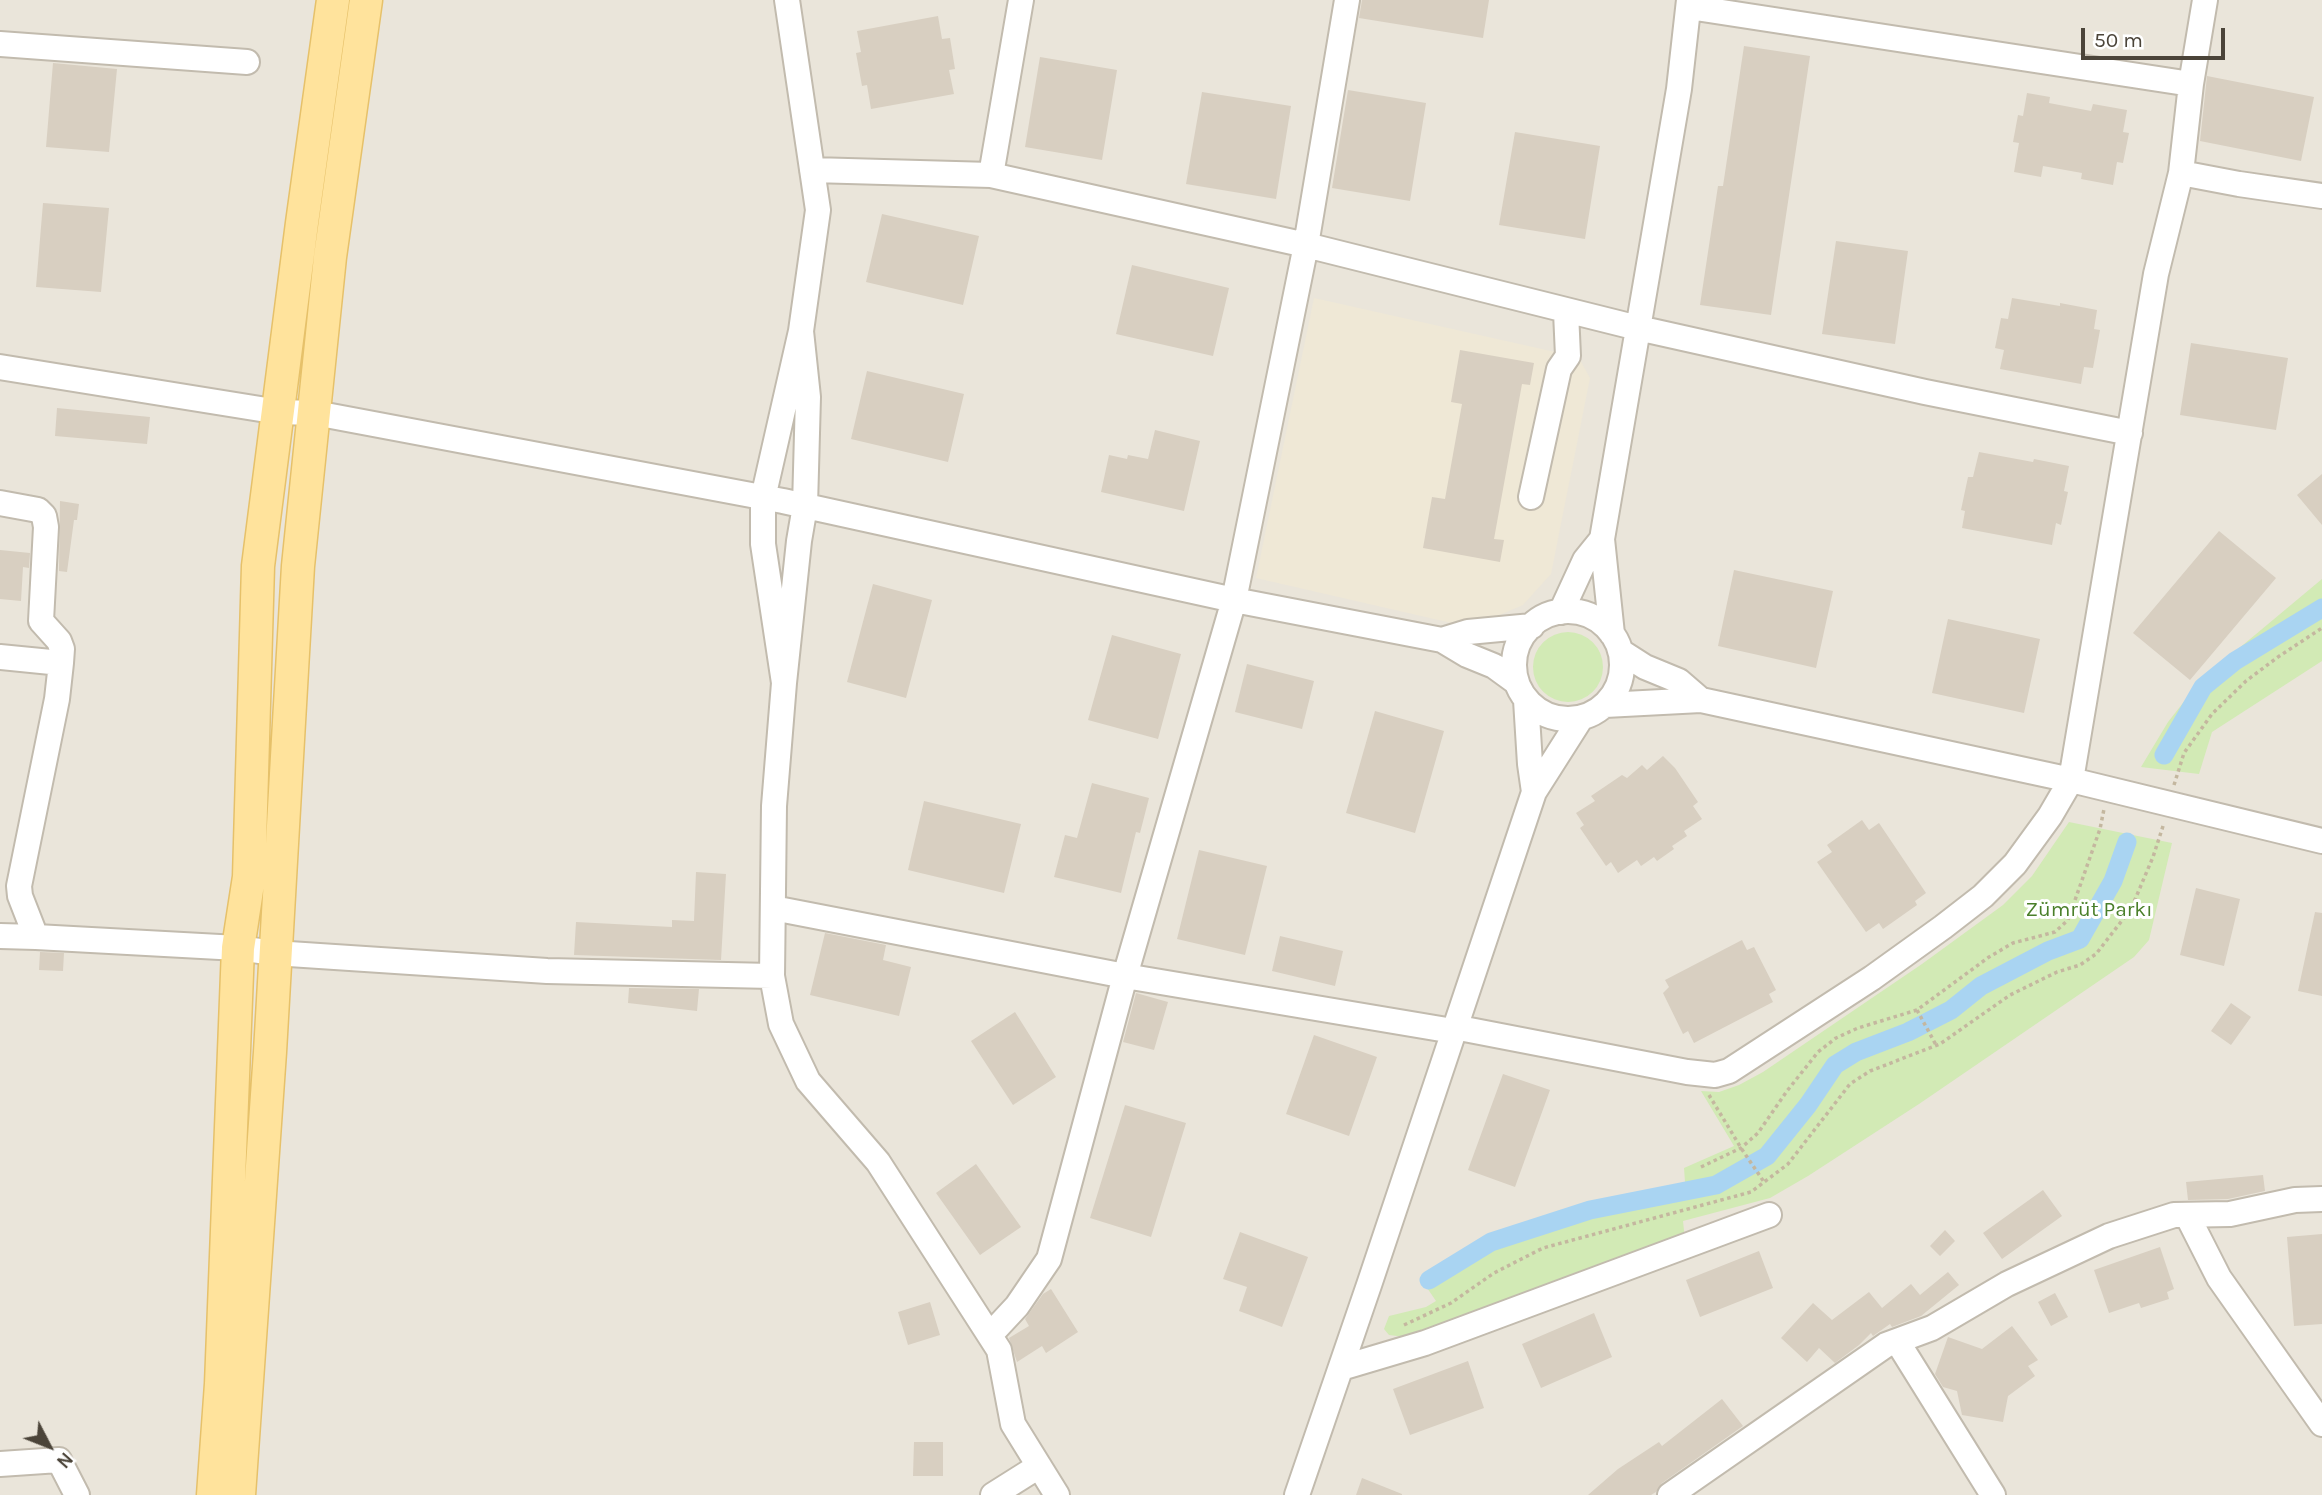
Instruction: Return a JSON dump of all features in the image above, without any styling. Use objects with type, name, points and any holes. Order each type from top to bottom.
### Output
[{"type":"main road","points":[[213,1495],[221,1384],[238,948],[249,877],[258,566],[333,0]]},
{"type":"main road","points":[[239,1495],[269,1066],[298,566],[330,257],[366,0]]},
{"type":"street","points":[[784,683],[763,544],[763,498],[801,331],[818,210],[787,0]]},
{"type":"street","points":[[991,175],[1021,0]]},
{"type":"street","points":[[989,1335],[1017,1306],[1049,1259],[1125,976],[1234,600],[1306,245],[1346,0]]},
{"type":"street","points":[[773,908],[1125,976],[1454,1029],[1687,1072],[1715,1075],[1729,1071],[1872,978],[1983,896],[2015,864],[2050,816],[2071,780],[2155,274],[2181,173],[2190,85],[2205,0]]},
{"type":"street","points":[[1700,700],[1679,681],[1645,667],[1616,643],[1602,540],[1679,89],[1689,4],[2190,85]]},
{"type":"street","points":[[0,44],[247,62]]},
{"type":"street","points":[[812,170],[991,175],[1306,245],[1566,312],[1925,392],[2130,433]]},
{"type":"street","points":[[2181,173],[2322,196]]},
{"type":"street","points":[[1531,497],[1559,369],[1568,356],[1566,312]]},
{"type":"street","points":[[801,331],[808,397],[805,506],[784,683],[774,806],[772,976],[781,1024],[808,1081],[878,1162],[999,1349],[1013,1424],[1057,1495]]},
{"type":"street","points":[[0,367],[279,412],[315,413],[805,506],[1234,600],[1442,640],[1467,655],[1494,666],[1521,691],[1541,713],[1554,718],[1581,718],[1605,705],[1614,695],[1621,678],[1623,659],[1616,643],[1606,626],[1591,615],[1573,611],[1546,616],[1524,633],[1516,650],[1514,668],[1521,691],[1534,792]]},
{"type":"street","points":[[0,503],[38,510],[44,516],[46,527],[41,621],[59,641],[62,649],[57,699],[19,886],[20,896],[36,937]]},
{"type":"street","points":[[1562,612],[1585,561],[1602,540]]},
{"type":"street","points":[[1442,640],[1468,632],[1532,626]]},
{"type":"street","points":[[0,657],[61,663]]},
{"type":"street","points":[[1605,705],[1700,700],[2071,780],[2322,841]]},
{"type":"street","points":[[1297,1495],[1534,792],[1581,718]]},
{"type":"street","points":[[0,936],[238,948],[274,953],[547,971],[772,976]]},
{"type":"street","points":[[1670,1495],[1886,1345],[1933,1328],[2007,1284],[2109,1236],[2174,1215],[2230,1214],[2295,1200],[2322,1199]]},
{"type":"street","points":[[1341,1368],[1425,1343],[1769,1215]]},
{"type":"street","points":[[2188,1215],[2219,1278],[2322,1424]]},
{"type":"street","points":[[1897,1341],[1993,1495]]},
{"type":"street","points":[[0,1464],[59,1460],[77,1495]]},
{"type":"street","points":[[993,1495],[1039,1466]]},
{"type":"path","points":[[1395,1329],[1451,1303],[1494,1273],[1543,1248],[1751,1192],[1788,1164],[1850,1084],[1870,1071],[1936,1045],[2010,995],[2057,972],[2080,965],[2095,954],[2131,909],[2153,857],[2184,752],[2212,713],[2246,681],[2278,656],[2322,628]]},
{"type":"path","points":[[1702,1167],[1741,1149],[1758,1133],[1818,1052],[1836,1038],[1858,1028],[1918,1011],[1989,957],[2013,943],[2055,932],[2068,920],[2100,829],[2109,789]]},
{"type":"path","points":[[1918,1011],[1936,1045]]},
{"type":"path","points":[[1705,1074],[1707,1091],[1764,1182]]},
{"type":"shaded area","points":[[0,0],[2322,0],[2322,1495],[0,1495]]},
{"type":"shaded area","points":[[1314,298],[1555,352],[1580,360],[1590,378],[1551,574],[1523,605],[1483,622],[1456,624],[1256,578]]},
{"type":"green space","points":[[2322,579],[2322,661],[2212,732],[2199,774],[2141,767],[2168,722],[2201,680]]},
{"type":"green space","points":[[1568,632],[1593,642],[1603,667],[1593,692],[1568,702],[1543,692],[1533,667],[1543,642]]},
{"type":"green space","name":"Zümrüt Parkı","points":[[2069,822],[2172,843],[2149,940],[2134,957],[1919,1104],[1770,1198],[1683,1221],[1685,1240],[1506,1306],[1405,1337],[1389,1335],[1384,1329],[1389,1316],[1426,1307],[1436,1301],[1421,1279],[1485,1241],[1588,1207],[1685,1182],[1684,1168],[1734,1146],[1701,1091],[1719,1092],[1763,1072],[1922,964],[2003,905],[2032,876]]},
{"type":"building","points":[[1362,0],[1489,0],[1483,38],[1359,18]]},
{"type":"building","points":[[938,16],[942,39],[950,38],[955,69],[949,70],[954,94],[871,109],[867,85],[862,86],[856,53],[861,52],[857,31]]},
{"type":"building","points":[[1744,46],[1810,56],[1771,315],[1700,305],[1718,186],[1723,186]]},
{"type":"building","points":[[1040,57],[1117,70],[1102,160],[1025,147]]},
{"type":"building","points":[[53,63],[117,69],[109,152],[46,147]]},
{"type":"building","points":[[2207,76],[2314,97],[2301,161],[2200,141]]},
{"type":"building","points":[[1348,90],[1426,103],[1410,201],[1332,188]]},
{"type":"building","points":[[1202,92],[1291,106],[1276,199],[1186,184]]},
{"type":"building","points":[[2027,93],[2050,97],[2049,103],[2091,111],[2093,104],[2127,110],[2123,132],[2129,133],[2123,163],[2117,162],[2113,185],[2081,179],[2082,173],[2043,166],[2041,177],[2014,172],[2019,143],[2013,142],[2018,115],[2023,116]]},
{"type":"building","points":[[1515,132],[1600,146],[1585,239],[1499,225]]},
{"type":"building","points":[[43,203],[109,208],[101,292],[36,287]]},
{"type":"building","points":[[882,214],[979,236],[963,305],[866,282]]},
{"type":"building","points":[[1836,241],[1908,251],[1895,344],[1822,334]]},
{"type":"building","points":[[1132,265],[1229,288],[1213,356],[1116,334]]},
{"type":"building","points":[[2012,298],[2097,310],[2094,329],[2100,330],[2093,368],[2084,367],[2081,384],[2000,369],[2004,350],[1995,348],[2001,318],[2008,319]]},
{"type":"building","points":[[2191,343],[2288,358],[2276,430],[2180,415]]},
{"type":"building","points":[[1460,350],[1534,363],[1530,385],[1522,384],[1494,539],[1504,540],[1500,562],[1423,548],[1432,497],[1445,499],[1462,404],[1451,402]]},
{"type":"building","points":[[867,371],[964,394],[948,462],[851,439]]},
{"type":"building","points":[[57,408],[150,417],[147,444],[55,436]]},
{"type":"building","points":[[1155,430],[1200,441],[1184,511],[1101,492],[1109,455],[1127,459],[1128,455],[1148,459]]},
{"type":"building","points":[[1979,452],[2069,466],[2064,491],[2068,492],[2061,525],[2056,523],[2052,545],[1962,528],[1965,511],[1961,510],[1968,477],[1973,477]]},
{"type":"building","points":[[2322,474],[2322,525],[2297,495]]},
{"type":"building","points":[[60,501],[79,504],[77,520],[74,520],[67,572],[59,571]]},
{"type":"building","points":[[2219,531],[2276,578],[2190,680],[2133,633]]},
{"type":"building","points":[[0,550],[30,553],[29,568],[23,567],[21,601],[0,599]]},
{"type":"building","points":[[1734,570],[1833,591],[1816,668],[1718,646]]},
{"type":"building","points":[[873,584],[932,600],[906,698],[847,682]]},
{"type":"building","points":[[1948,619],[2040,639],[2024,713],[1932,693]]},
{"type":"building","points":[[1112,635],[1181,654],[1158,739],[1088,720]]},
{"type":"building","points":[[1247,664],[1314,681],[1302,729],[1235,712]]},
{"type":"building","points":[[1375,711],[1444,731],[1415,833],[1346,813]]},
{"type":"building","points":[[1663,756],[1675,768],[1698,802],[1693,806],[1702,819],[1684,831],[1687,836],[1657,861],[1654,857],[1641,866],[1637,860],[1618,873],[1611,862],[1606,866],[1580,828],[1584,825],[1576,813],[1595,801],[1591,796],[1622,775],[1627,778],[1642,765],[1647,770]]},
{"type":"building","points":[[1092,783],[1149,798],[1140,833],[1136,832],[1121,893],[1054,877],[1065,835],[1077,838]]},
{"type":"building","points":[[924,801],[1021,824],[1004,893],[908,870]]},
{"type":"building","points":[[1862,820],[1869,830],[1879,823],[1926,893],[1915,901],[1917,905],[1883,929],[1879,923],[1866,932],[1817,862],[1832,852],[1827,845]]},
{"type":"building","points":[[1199,850],[1267,866],[1245,955],[1177,939]]},
{"type":"building","points":[[696,872],[726,874],[721,960],[574,955],[576,922],[672,927],[672,920],[694,921]]},
{"type":"building","points":[[2196,888],[2240,899],[2224,966],[2180,955]]},
{"type":"building","points":[[2315,912],[2322,913],[2322,996],[2298,991]]},
{"type":"building","points":[[825,933],[886,945],[883,960],[911,967],[899,1016],[810,995]]},
{"type":"building","points":[[1280,936],[1343,951],[1335,986],[1272,971]]},
{"type":"building","points":[[1742,940],[1747,950],[1754,947],[1776,990],[1769,994],[1773,1002],[1694,1043],[1688,1031],[1683,1034],[1663,993],[1669,987],[1665,980]]},
{"type":"building","points":[[40,952],[64,953],[63,971],[39,970]]},
{"type":"building","points":[[629,988],[699,989],[697,1011],[628,1003]]},
{"type":"building","points":[[1136,993],[1168,1002],[1154,1050],[1123,1042]]},
{"type":"building","points":[[2231,1003],[2251,1017],[2231,1045],[2211,1031]]},
{"type":"building","points":[[1015,1012],[1056,1077],[1013,1105],[971,1041]]},
{"type":"building","points":[[1314,1035],[1377,1057],[1349,1136],[1286,1114]]},
{"type":"building","points":[[1503,1074],[1550,1090],[1515,1187],[1468,1170]]},
{"type":"building","points":[[1125,1105],[1186,1123],[1151,1237],[1090,1218]]},
{"type":"building","points":[[976,1164],[1021,1227],[980,1255],[936,1193]]},
{"type":"building","points":[[2263,1175],[2265,1191],[2228,1199],[2188,1200],[2186,1182]]},
{"type":"building","points":[[2043,1190],[2062,1216],[2002,1259],[1983,1233]]},
{"type":"building","points":[[1945,1230],[1955,1241],[1940,1256],[1930,1246]]},
{"type":"building","points":[[1240,1232],[1308,1257],[1282,1327],[1239,1311],[1247,1287],[1223,1279]]},
{"type":"building","points":[[2322,1234],[2322,1324],[2294,1326],[2287,1237]]},
{"type":"building","points":[[2160,1247],[2174,1289],[2167,1292],[2169,1299],[2141,1308],[2139,1303],[2109,1313],[2094,1270]]},
{"type":"building","points":[[1759,1251],[1773,1288],[1700,1317],[1686,1280]]},
{"type":"building","points":[[1948,1272],[1959,1285],[1921,1316],[1892,1327],[1890,1324],[1873,1336],[1871,1333],[1835,1363],[1819,1348],[1807,1362],[1781,1338],[1813,1303],[1832,1320],[1869,1292],[1882,1308],[1911,1284],[1920,1295]]},
{"type":"building","points":[[1051,1289],[1078,1332],[1046,1353],[1042,1346],[1017,1362],[1009,1338],[1029,1326],[1025,1319],[1043,1294]]},
{"type":"building","points":[[2055,1293],[2068,1317],[2051,1326],[2038,1302]]},
{"type":"building","points":[[930,1302],[940,1335],[908,1345],[898,1312]]},
{"type":"building","points":[[1594,1313],[1612,1357],[1541,1388],[1522,1344]]},
{"type":"building","points":[[2012,1326],[2038,1360],[2028,1366],[2035,1376],[2008,1396],[2003,1422],[1962,1415],[1957,1391],[1943,1387],[1935,1374],[1948,1337],[1982,1349]]},
{"type":"building","points":[[1468,1361],[1484,1408],[1410,1435],[1393,1389]]},
{"type":"building","points":[[1722,1399],[1743,1426],[1662,1483],[1656,1492],[1651,1495],[1588,1495],[1618,1469],[1659,1442],[1662,1446]]},
{"type":"building","points":[[914,1442],[943,1442],[943,1476],[913,1476]]},
{"type":"building","points":[[1362,1478],[1402,1494],[1402,1495],[1356,1495]]},
{"type":"waterway","points":[[2164,755],[2203,687],[2235,661],[2322,608]]},
{"type":"waterway","points":[[1429,1280],[1491,1242],[1590,1210],[1716,1185],[1767,1156],[1808,1105],[1835,1065],[1856,1052],[1908,1032],[1951,1010],[1981,986],[2048,951],[2080,939],[2113,881],[2127,842]]}]
